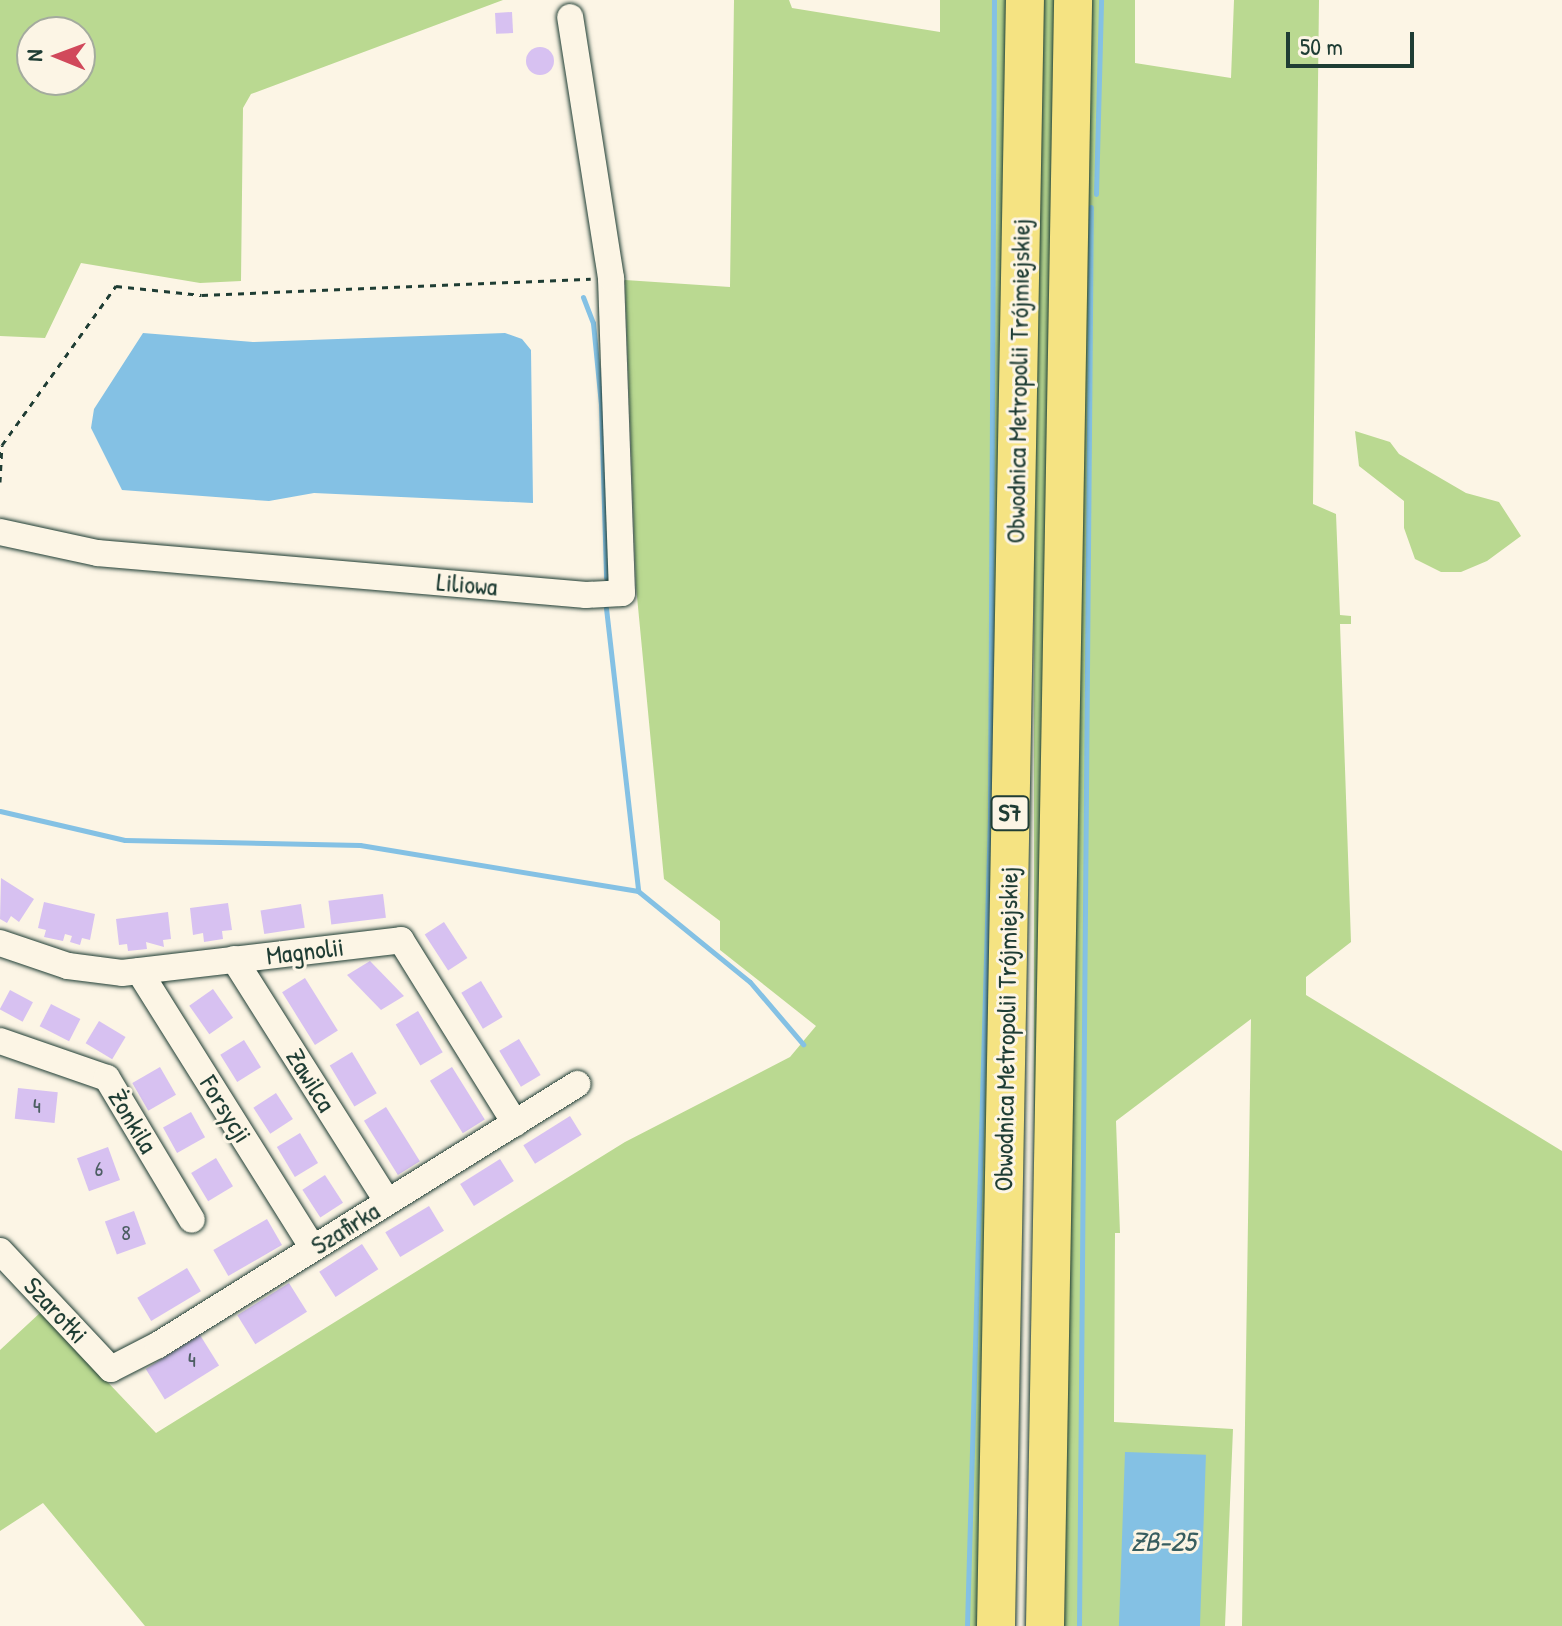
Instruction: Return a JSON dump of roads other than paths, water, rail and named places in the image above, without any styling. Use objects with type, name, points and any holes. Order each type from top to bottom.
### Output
[{"type":"highway","name":"Obwodnica Metropolii Trójmiejskiej","points":[[996,1626],[1025,0]]},
{"type":"highway","name":"Obwodnica Metropolii Trójmiejskiej","points":[[1045,1626],[1073,0]]},
{"type":"street","name":"Liliowa","points":[[0,532],[97,553],[586,595],[622,593],[611,278],[570,17]]},
{"type":"street","name":"Magnolii","points":[[3,953],[101,972],[139,971],[401,940],[515,1123]]},
{"type":"street","name":"Zawilca","points":[[234,959],[387,1201]]},
{"type":"street","name":"Forsycji","points":[[139,971],[312,1247]]},
{"type":"street","name":"Żonkila","points":[[0,1041],[107,1078],[192,1220]]},
{"type":"street","name":"Szafirka","points":[[111,1369],[158,1345],[578,1084]]},
{"type":"street","name":"Szarotki","points":[[0,1251],[111,1369]]},
{"type":"water","points":[[143,333],[253,342],[505,333],[522,339],[531,350],[533,503],[314,493],[269,501],[122,490],[91,428],[94,409]]},
{"type":"water","name":"ZB-25","points":[[1125,1452],[1206,1455],[1200,1626],[1119,1626]]},
{"type":"waterway","points":[[967,1626],[990,817],[994,0]]},
{"type":"waterway","points":[[1096,194],[1101,0]]},
{"type":"waterway","points":[[1079,1626],[1091,207]]},
{"type":"waterway","points":[[583,297],[593,323],[601,405],[606,578]]},
{"type":"waterway","points":[[606,608],[638,891],[750,982],[803,1044]]},
{"type":"waterway","points":[[0,811],[125,840],[360,845],[638,891]]}]
